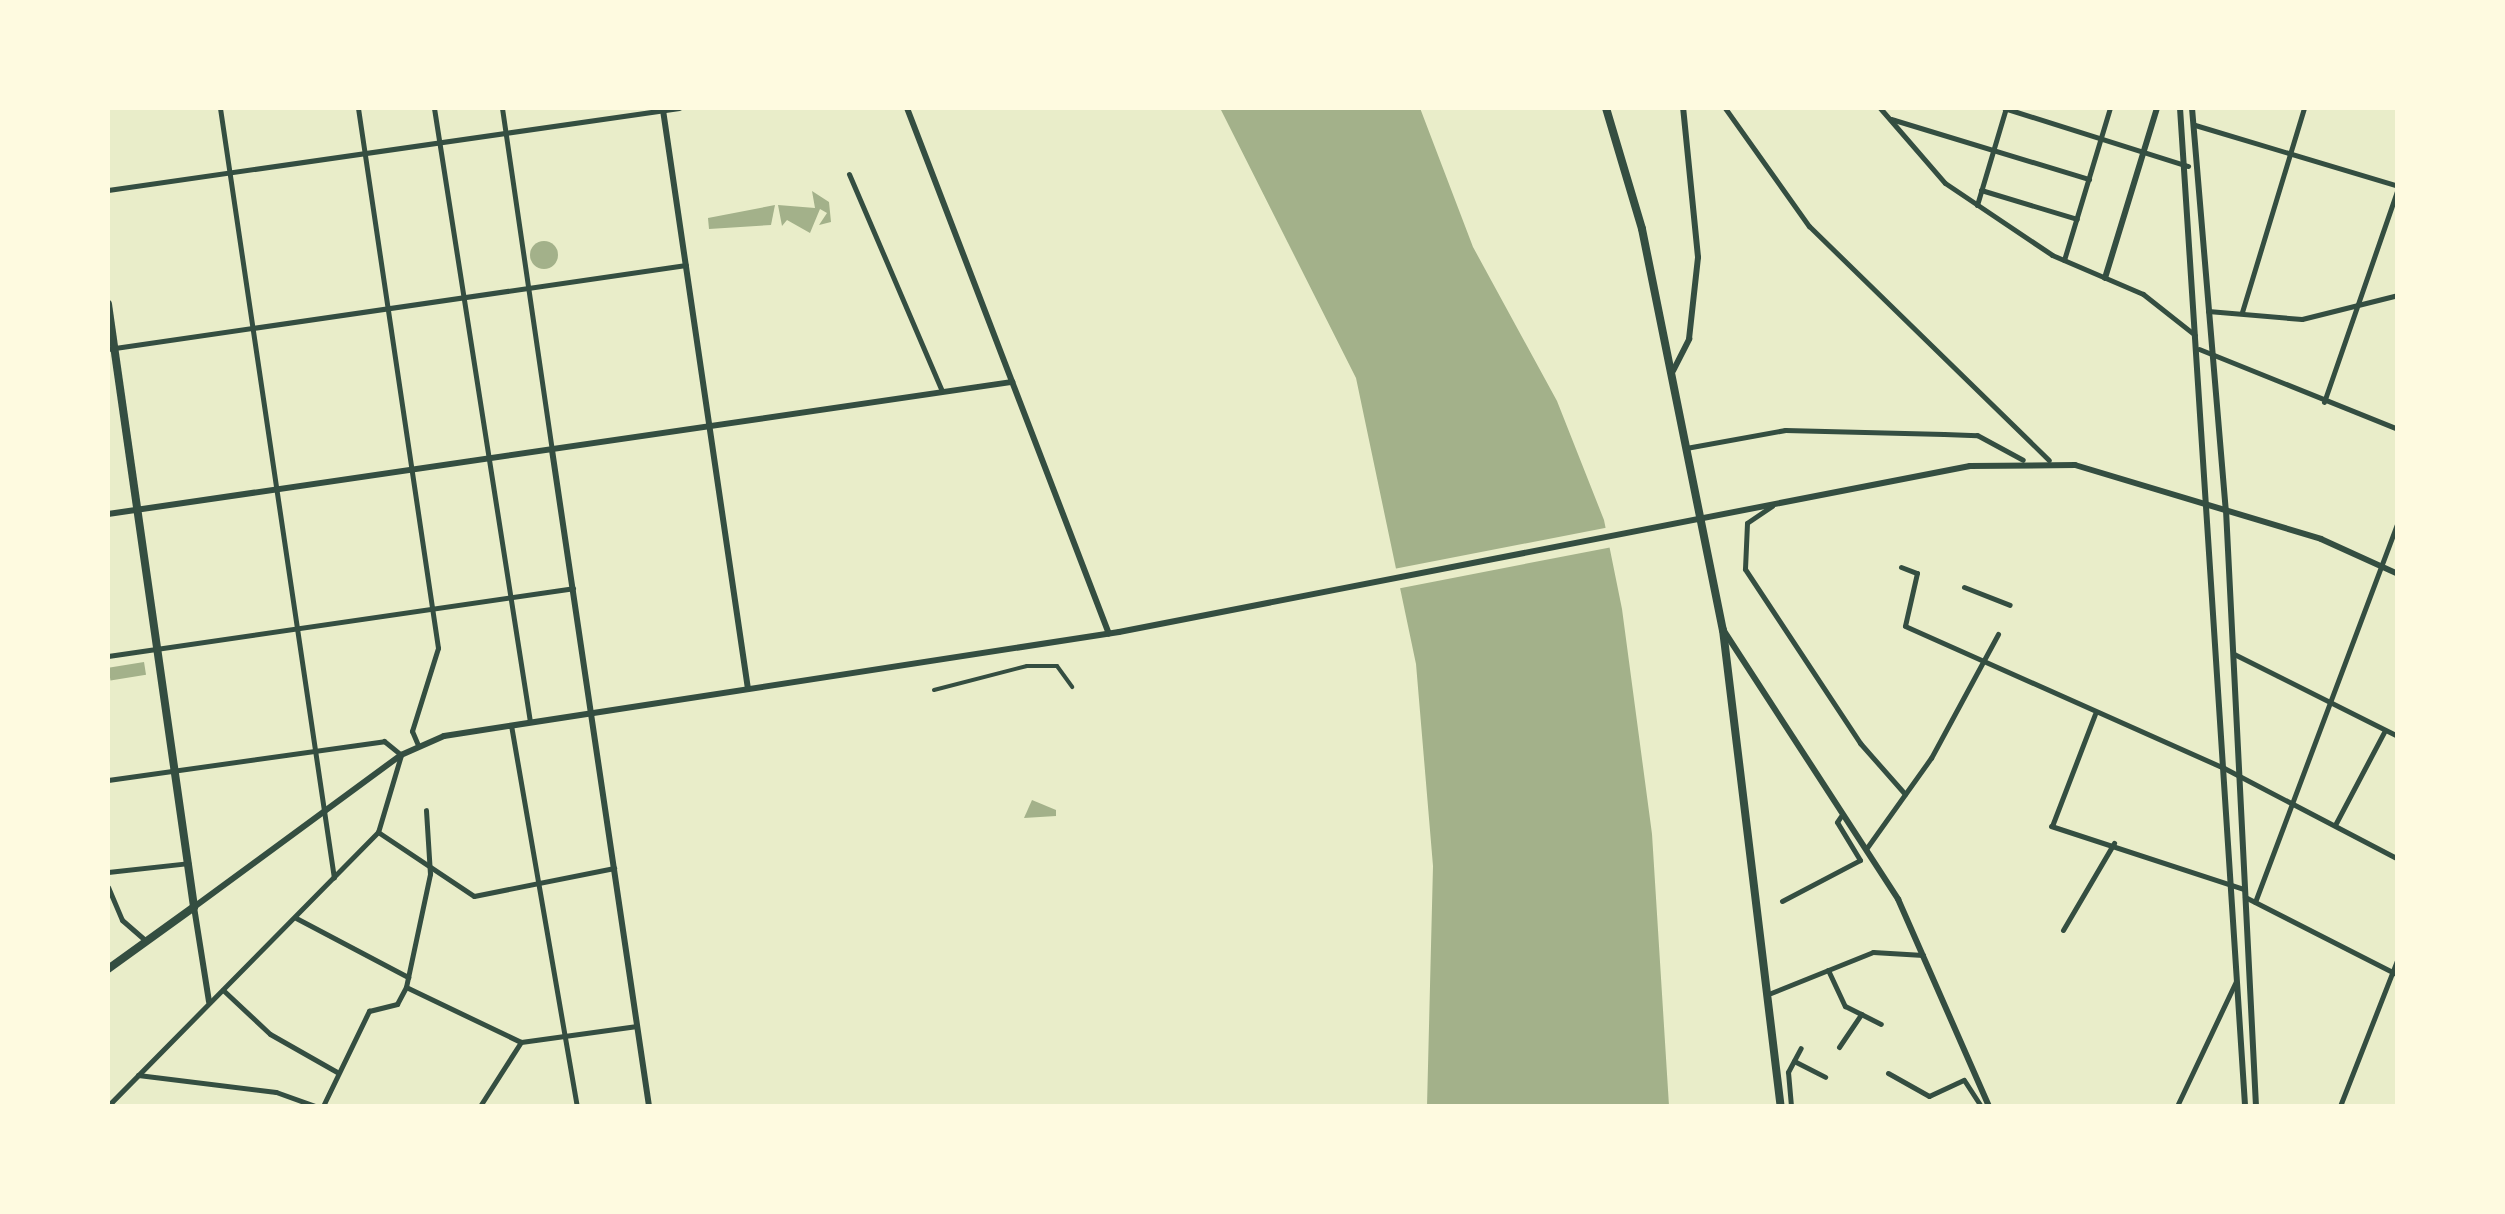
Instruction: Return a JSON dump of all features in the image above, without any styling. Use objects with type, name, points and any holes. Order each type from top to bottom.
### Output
[{"type":"main road","points":[[1606,108],[1673,371],[1723,630],[1771,993],[1781,1106]]},
{"type":"main road","points":[[108,304],[111,348],[194,906],[108,969]]},
{"type":"street","points":[[220,108],[334,878]]},
{"type":"street","points":[[358,108],[438,652],[412,731],[418,745]]},
{"type":"street","points":[[434,108],[460,296],[513,596],[530,722]]},
{"type":"street","points":[[502,108],[649,1106]]},
{"type":"street","points":[[108,190],[679,108]]},
{"type":"street","points":[[907,108],[1108,634]]},
{"type":"street","points":[[1673,371],[1689,339],[1698,257],[1683,108]]},
{"type":"street","points":[[1725,108],[1809,226],[2049,460]]},
{"type":"street","points":[[1880,108],[1977,205],[2052,255],[2105,278],[2197,337]]},
{"type":"street","points":[[1977,205],[2005,108],[2188,166]]},
{"type":"street","points":[[2064,260],[2110,108]]},
{"type":"street","points":[[2105,278],[2157,108]]},
{"type":"street","points":[[2180,108],[2188,166],[2245,1106]]},
{"type":"street","points":[[2192,108],[2226,510],[2256,1106]]},
{"type":"street","points":[[2242,312],[2304,108]]},
{"type":"street","points":[[663,110],[748,689]]},
{"type":"street","points":[[1887,118],[2089,179]]},
{"type":"street","points":[[2193,124],[2398,187],[2359,311],[2324,402]]},
{"type":"street","points":[[848,174],[943,392]]},
{"type":"street","points":[[1981,190],[2077,219]]},
{"type":"street","points":[[111,348],[686,265]]},
{"type":"street","points":[[2208,311],[2302,319],[2359,311],[2398,295]]},
{"type":"street","points":[[2199,349],[2398,430]]},
{"type":"street","points":[[108,514],[1012,382]]},
{"type":"street","points":[[1686,448],[1786,430],[1960,434],[2014,448],[2023,460]]},
{"type":"street","points":[[209,1002],[194,906],[401,754],[418,745],[511,725],[1108,634],[1772,504],[2023,460],[2049,460],[2226,510],[2398,574]]},
{"type":"street","points":[[1772,504],[1768,516],[1747,523],[1745,569],[1860,743],[1906,794]]},
{"type":"street","points":[[2255,902],[2398,522]]},
{"type":"street","points":[[1901,567],[1917,573],[1904,626],[2224,768],[2398,859]]},
{"type":"street","points":[[1964,587],[2010,605]]},
{"type":"street","points":[[108,656],[573,588]]},
{"type":"street","points":[[1723,630],[1866,850],[1923,955],[1989,1106]]},
{"type":"street","points":[[1866,850],[1906,794],[1986,662],[1998,634]]},
{"type":"street","points":[[2234,654],[2398,736]]},
{"type":"street","points":[[934,690],[1027,666],[1056,666],[1072,687]]},
{"type":"street","points":[[2095,714],[2052,826],[2114,843],[2233,885],[2255,902],[2395,974]]},
{"type":"street","points":[[511,725],[534,882],[577,1106]]},
{"type":"street","points":[[2335,826],[2385,730]]},
{"type":"street","points":[[108,780],[384,741],[401,754]]},
{"type":"street","points":[[108,1106],[378,832],[401,754]]},
{"type":"street","points":[[138,1075],[276,1092],[319,1106],[369,1011],[397,1004],[406,987],[430,869],[426,810]]},
{"type":"street","points":[[1782,901],[1860,860],[1836,822],[1842,816]]},
{"type":"street","points":[[378,832],[474,896],[614,868]]},
{"type":"street","points":[[2062,930],[2114,843]]},
{"type":"street","points":[[108,872],[189,863]]},
{"type":"street","points":[[108,887],[122,920],[146,942]]},
{"type":"street","points":[[296,918],[409,977]]},
{"type":"street","points":[[1771,993],[1873,952],[1923,955]]},
{"type":"street","points":[[2340,1106],[2395,974],[2398,958]]},
{"type":"street","points":[[1828,970],[1845,1006],[1881,1024]]},
{"type":"street","points":[[2176,1106],[2238,978]]},
{"type":"street","points":[[406,987],[522,1042],[637,1026]]},
{"type":"street","points":[[223,990],[270,1034],[336,1072]]},
{"type":"street","points":[[1838,1048],[1862,1014]]},
{"type":"street","points":[[480,1106],[522,1042]]},
{"type":"street","points":[[1792,1106],[1788,1072],[1801,1048]]},
{"type":"street","points":[[1794,1062],[1825,1076]]},
{"type":"street","points":[[1778,1073],[1788,1072]]},
{"type":"street","points":[[1888,1073],[1929,1096],[1964,1080],[1980,1106]]},
{"type":"shaded area","points":[[1220,108],[1420,108],[1473,247],[1557,401],[1604,520],[1622,609],[1652,834],[1669,1106],[1427,1106],[1433,866],[1416,664],[1356,378]]},
{"type":"shaded area","points":[[812,191],[829,202],[831,222],[819,225],[827,213],[820,209],[810,233],[787,220],[782,226],[778,205],[815,208]]},
{"type":"shaded area","points":[[775,205],[771,225],[709,229],[708,218]]},
{"type":"shaded area","points":[[544,241],[554,245],[558,255],[554,265],[544,269],[534,265],[530,255],[534,245]]},
{"type":"shaded area","points":[[144,662],[146,675],[110,680],[108,668]]},
{"type":"shaded area","points":[[1032,800],[1056,810],[1056,816],[1024,818]]},
{"type":"pier","points":[[1610,527],[1614,547],[1395,589],[1391,570]]}]
